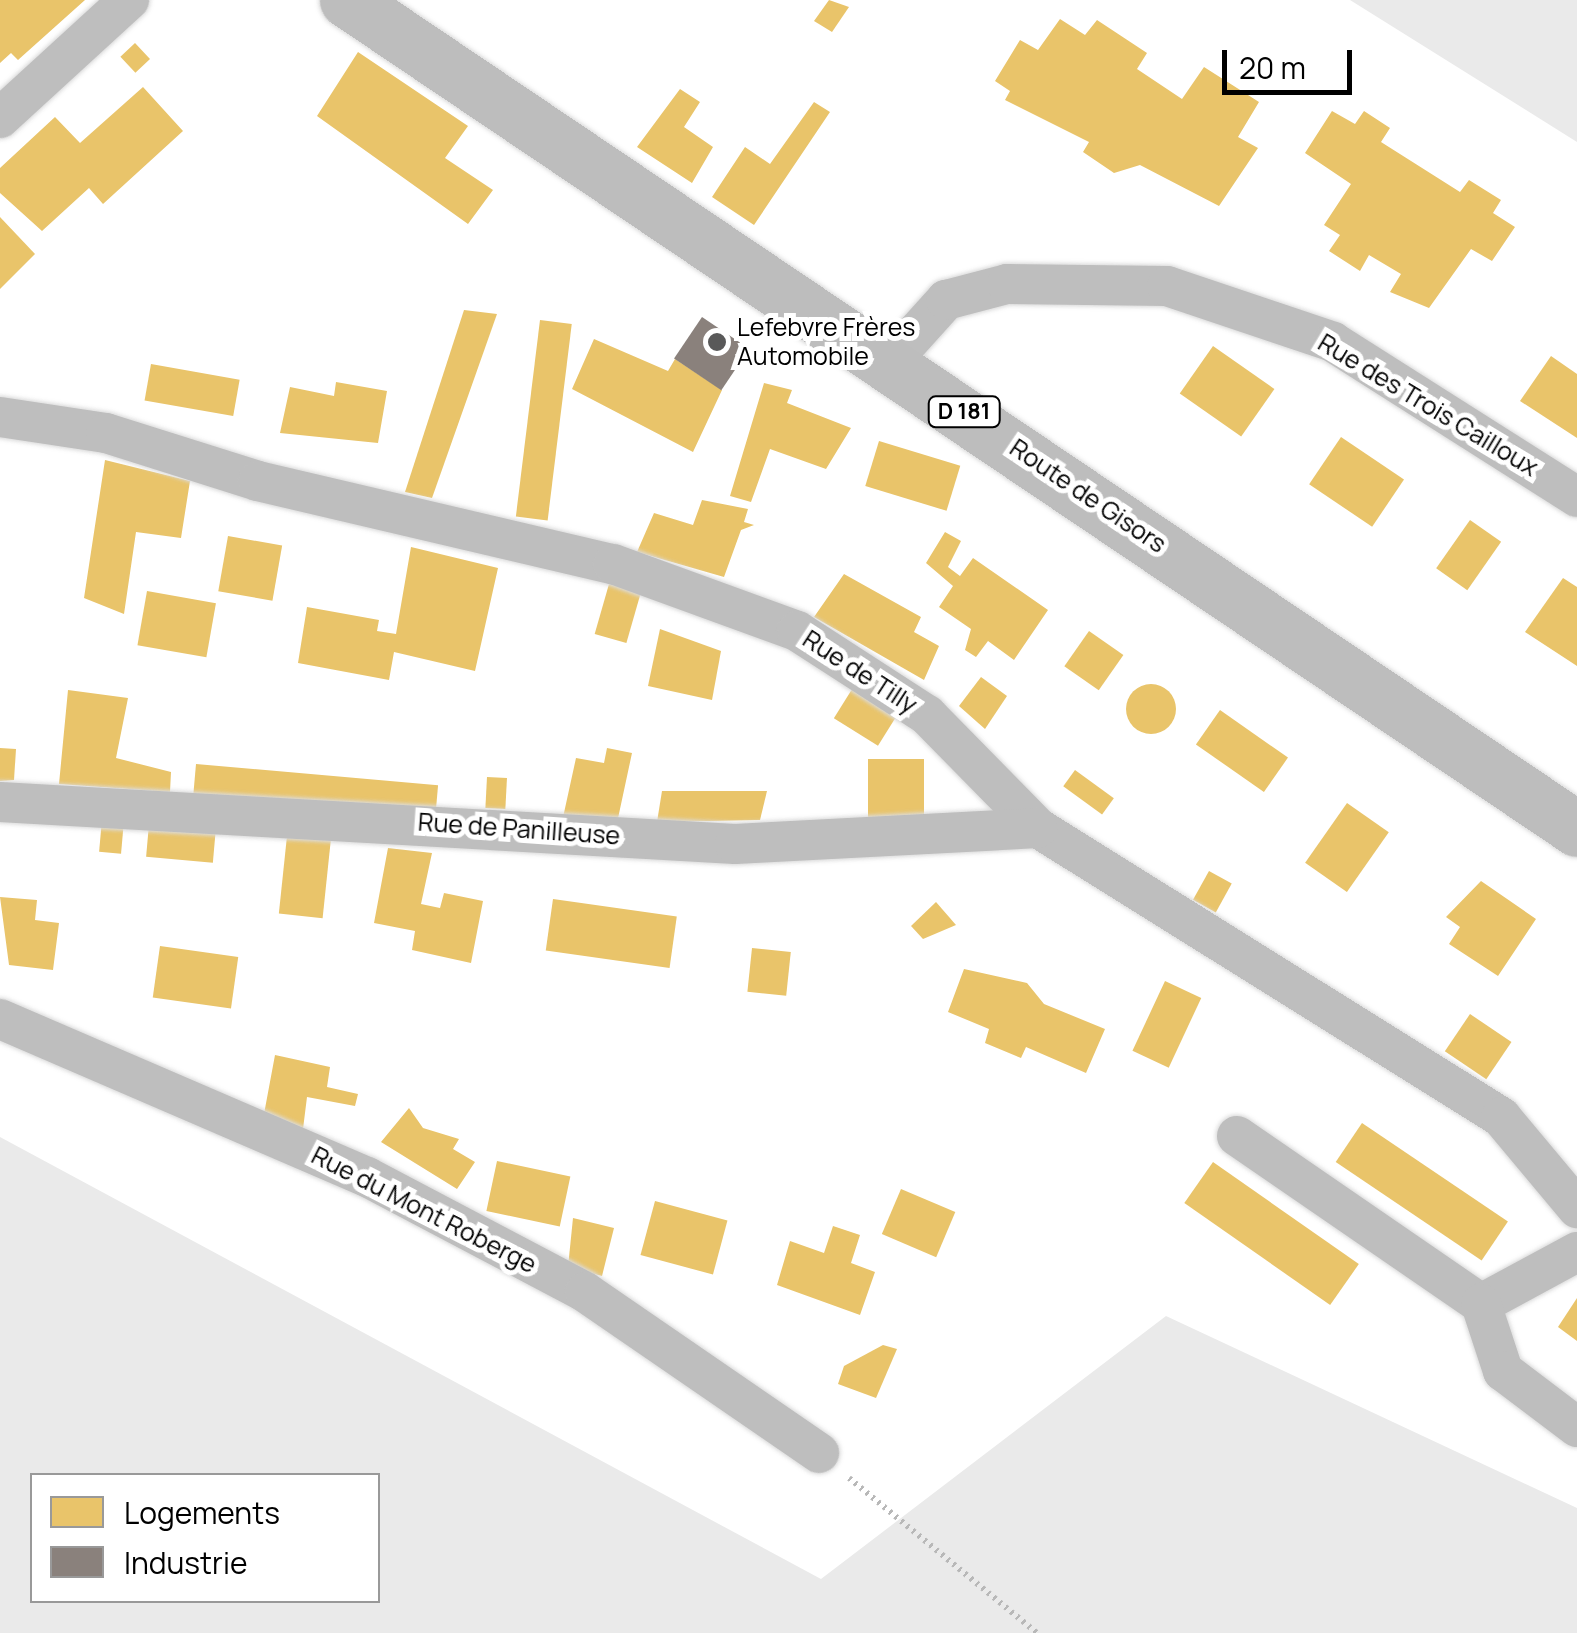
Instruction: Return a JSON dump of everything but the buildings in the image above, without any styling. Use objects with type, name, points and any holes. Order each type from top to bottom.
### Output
[{"type":"main road","name":"Route de Gisors","points":[[348,0],[1577,829]]},
{"type":"street","points":[[0,118],[129,0]]},
{"type":"street","name":"Rue des Trois Cailloux","points":[[890,362],[946,300],[1007,284],[1167,286],[1333,342],[1577,496]]},
{"type":"street","name":"Rue de Tilly","points":[[0,416],[106,433],[258,481],[613,564],[797,630],[927,715],[1038,828],[1500,1117],[1577,1208]]},
{"type":"street","name":"Rue de Panilleuse","points":[[0,802],[735,844],[1038,828]]},
{"type":"street","name":"Rue du Mont Roberge","points":[[0,1019],[366,1177],[585,1292],[819,1453]]},
{"type":"street","points":[[1237,1136],[1481,1304],[1502,1370],[1577,1427]]},
{"type":"street","points":[[1481,1304],[1577,1252]]},
{"type":"path","points":[[819,1453],[1037,1633]]},
{"type":"shaded area","points":[[1350,0],[1577,0],[1577,142]]},
{"type":"shaded area","points":[[0,1137],[821,1579],[1166,1316],[1577,1508],[1577,1633],[0,1633]]},
{"type":"place","name":"Lefebvre Frères Automobile","points":[[717,342]]}]
